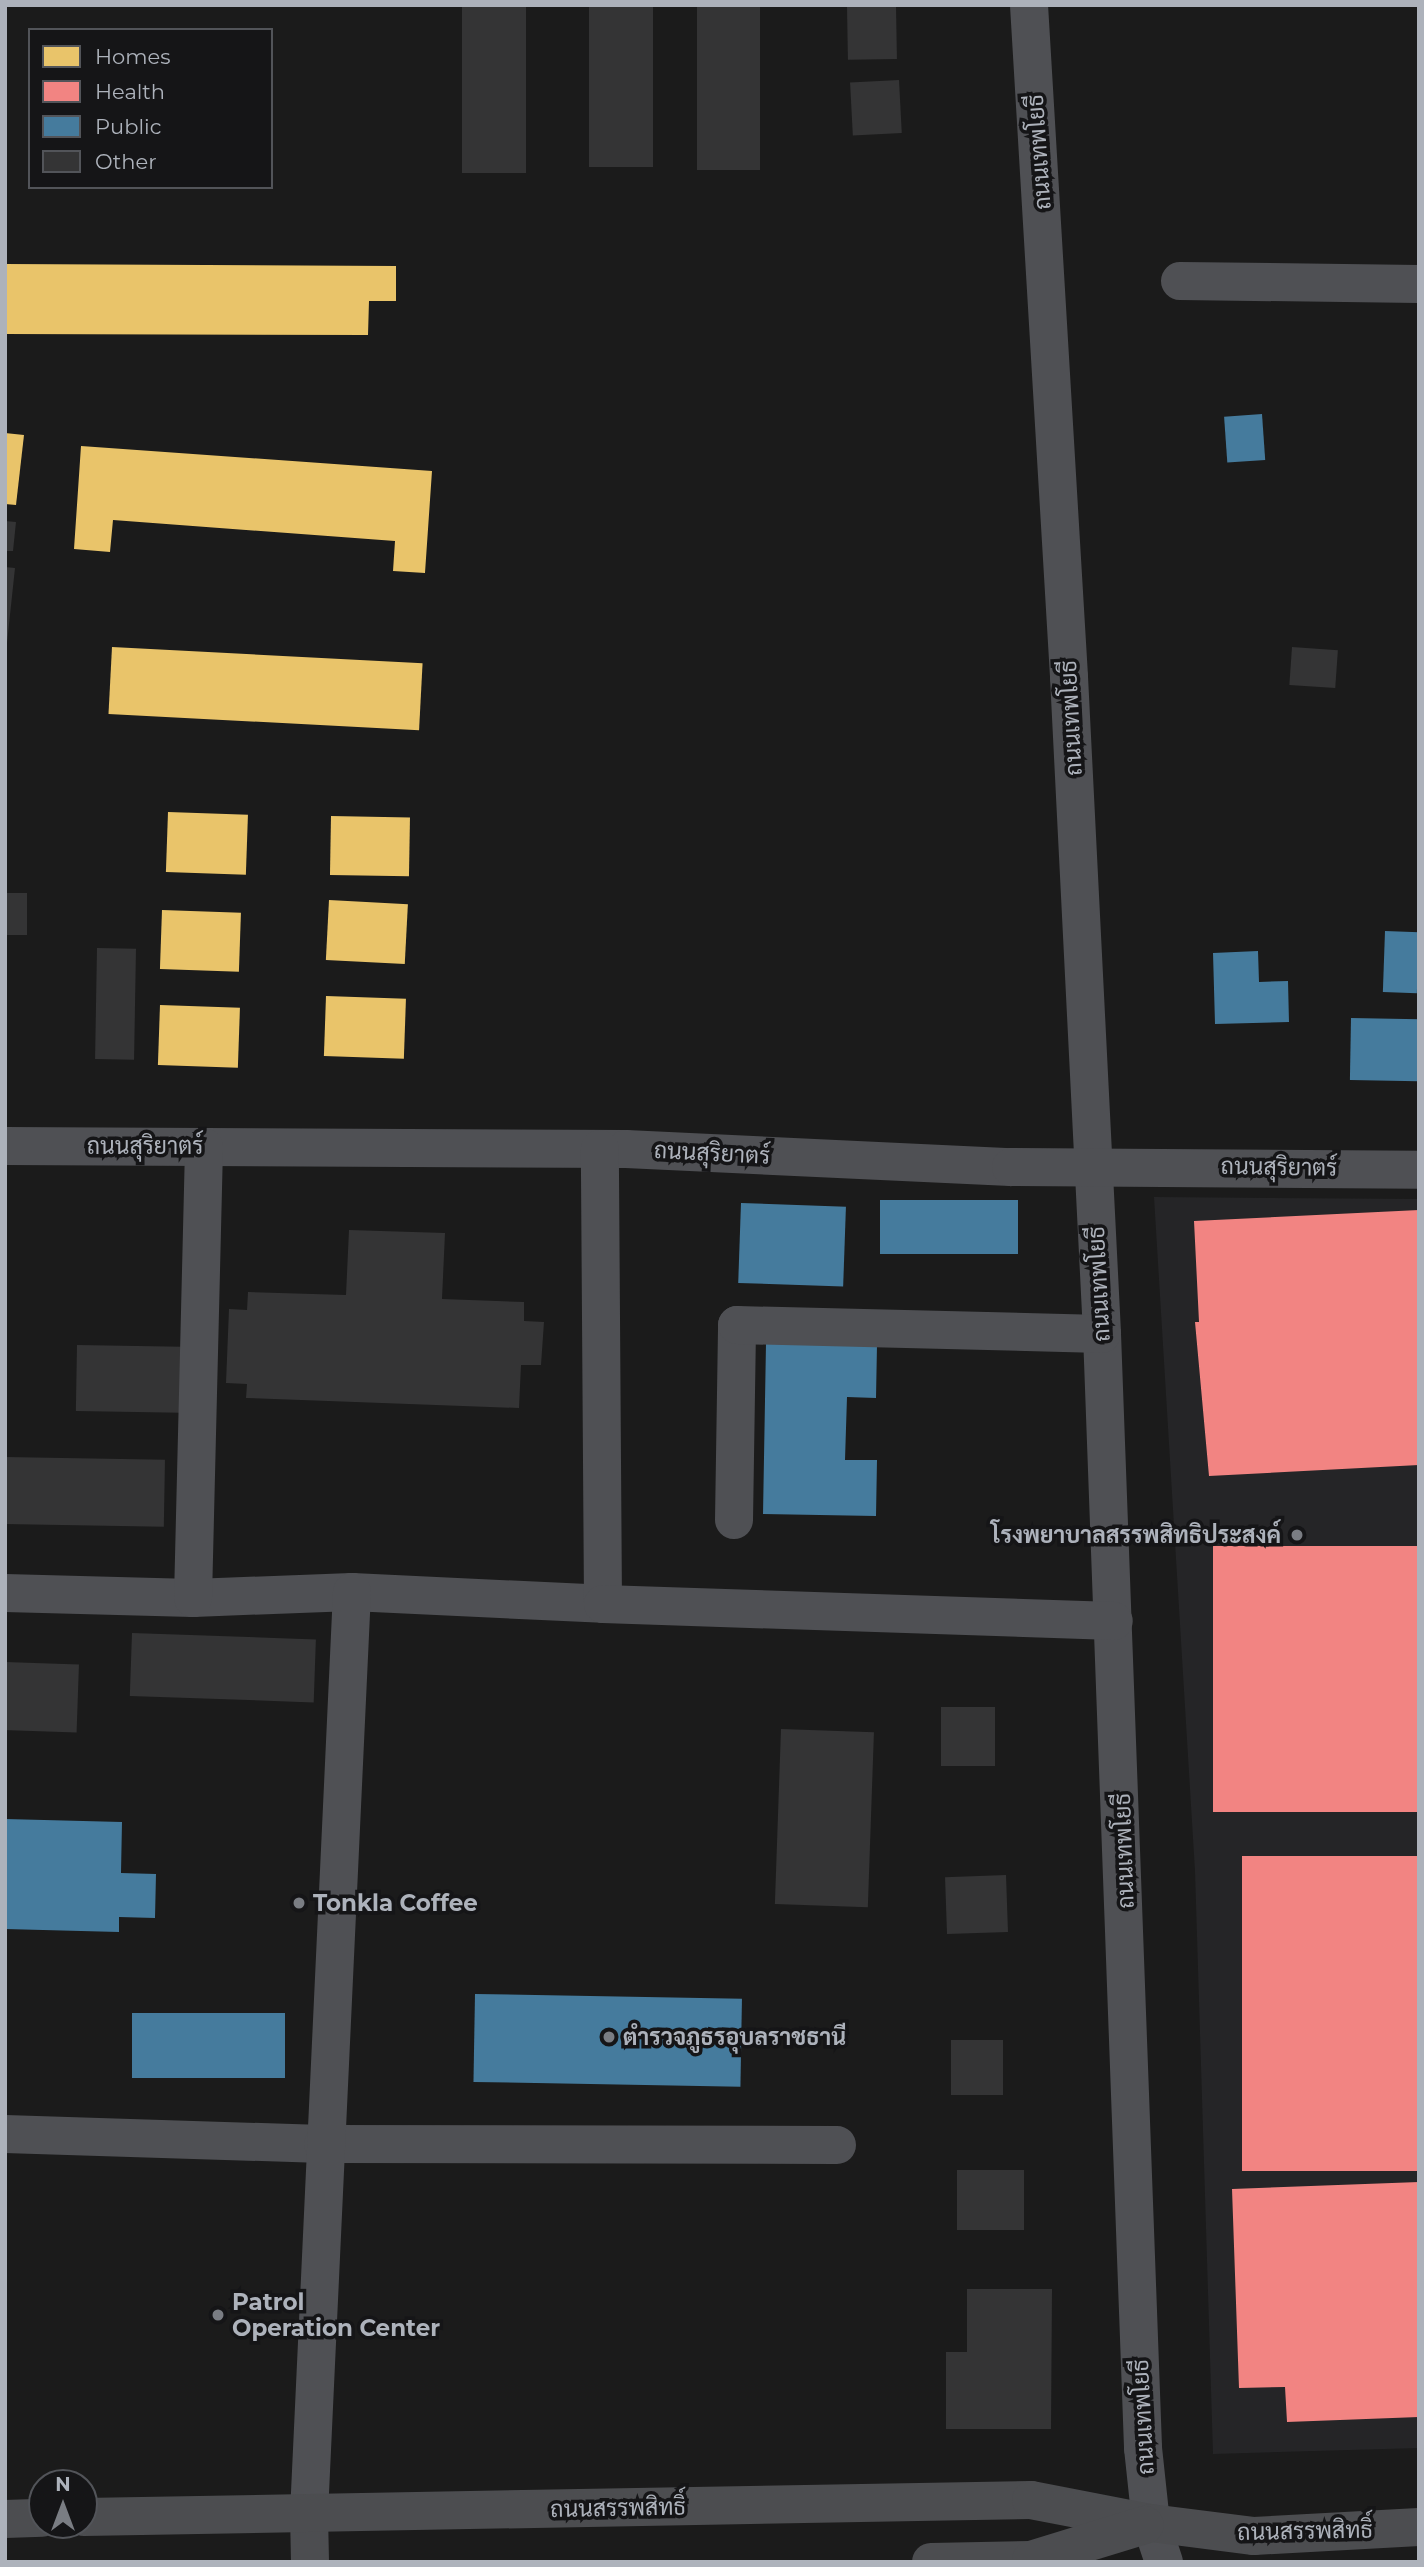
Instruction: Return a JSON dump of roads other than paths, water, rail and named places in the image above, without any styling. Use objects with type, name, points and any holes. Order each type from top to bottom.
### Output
[{"type":"main road","name":"ถนนสรรพสิทธิ์","points":[[98,2517],[1031,2500],[1151,2524],[1254,2536],[1419,2527]]},
{"type":"main road","points":[[309,2514],[310,2562]]},
{"type":"main road","points":[[5,2519],[28,2518]]},
{"type":"main road","name":"ถนนสรรพสิทธิ์","points":[[931,2562],[1031,2560],[1151,2524]]},
{"type":"street","name":"ถนนเทพโยธี","points":[[1029,5],[1102,1334],[1143,2448],[1151,2524],[1164,2562]]},
{"type":"street","points":[[1180,281],[1419,284]]},
{"type":"street","name":"ถนนสุริยาตร์","points":[[5,1146],[600,1149],[1011,1167],[1419,1170]]},
{"type":"street","points":[[193,1598],[204,1147]]},
{"type":"street","points":[[600,1149],[603,1604]]},
{"type":"street","points":[[734,1520],[737,1325],[1102,1334]]},
{"type":"street","points":[[309,2514],[323,2144],[352,1591]]},
{"type":"street","points":[[5,1593],[193,1598],[352,1591],[603,1604],[1114,1621]]},
{"type":"street","points":[[5,2134],[323,2144],[837,2144]]},
{"type":"place","name":"โรงพยาบาลสรรพสิทธิประสงค์","points":[[1297,1535]]},
{"type":"place","name":"Tonkla Coffee","points":[[299,1903]]},
{"type":"place","name":"ตำรวจภูธรอุบลราชธานี","points":[[609,2037]]},
{"type":"place","name":"Patrol Operation Center","points":[[218,2315]]}]
